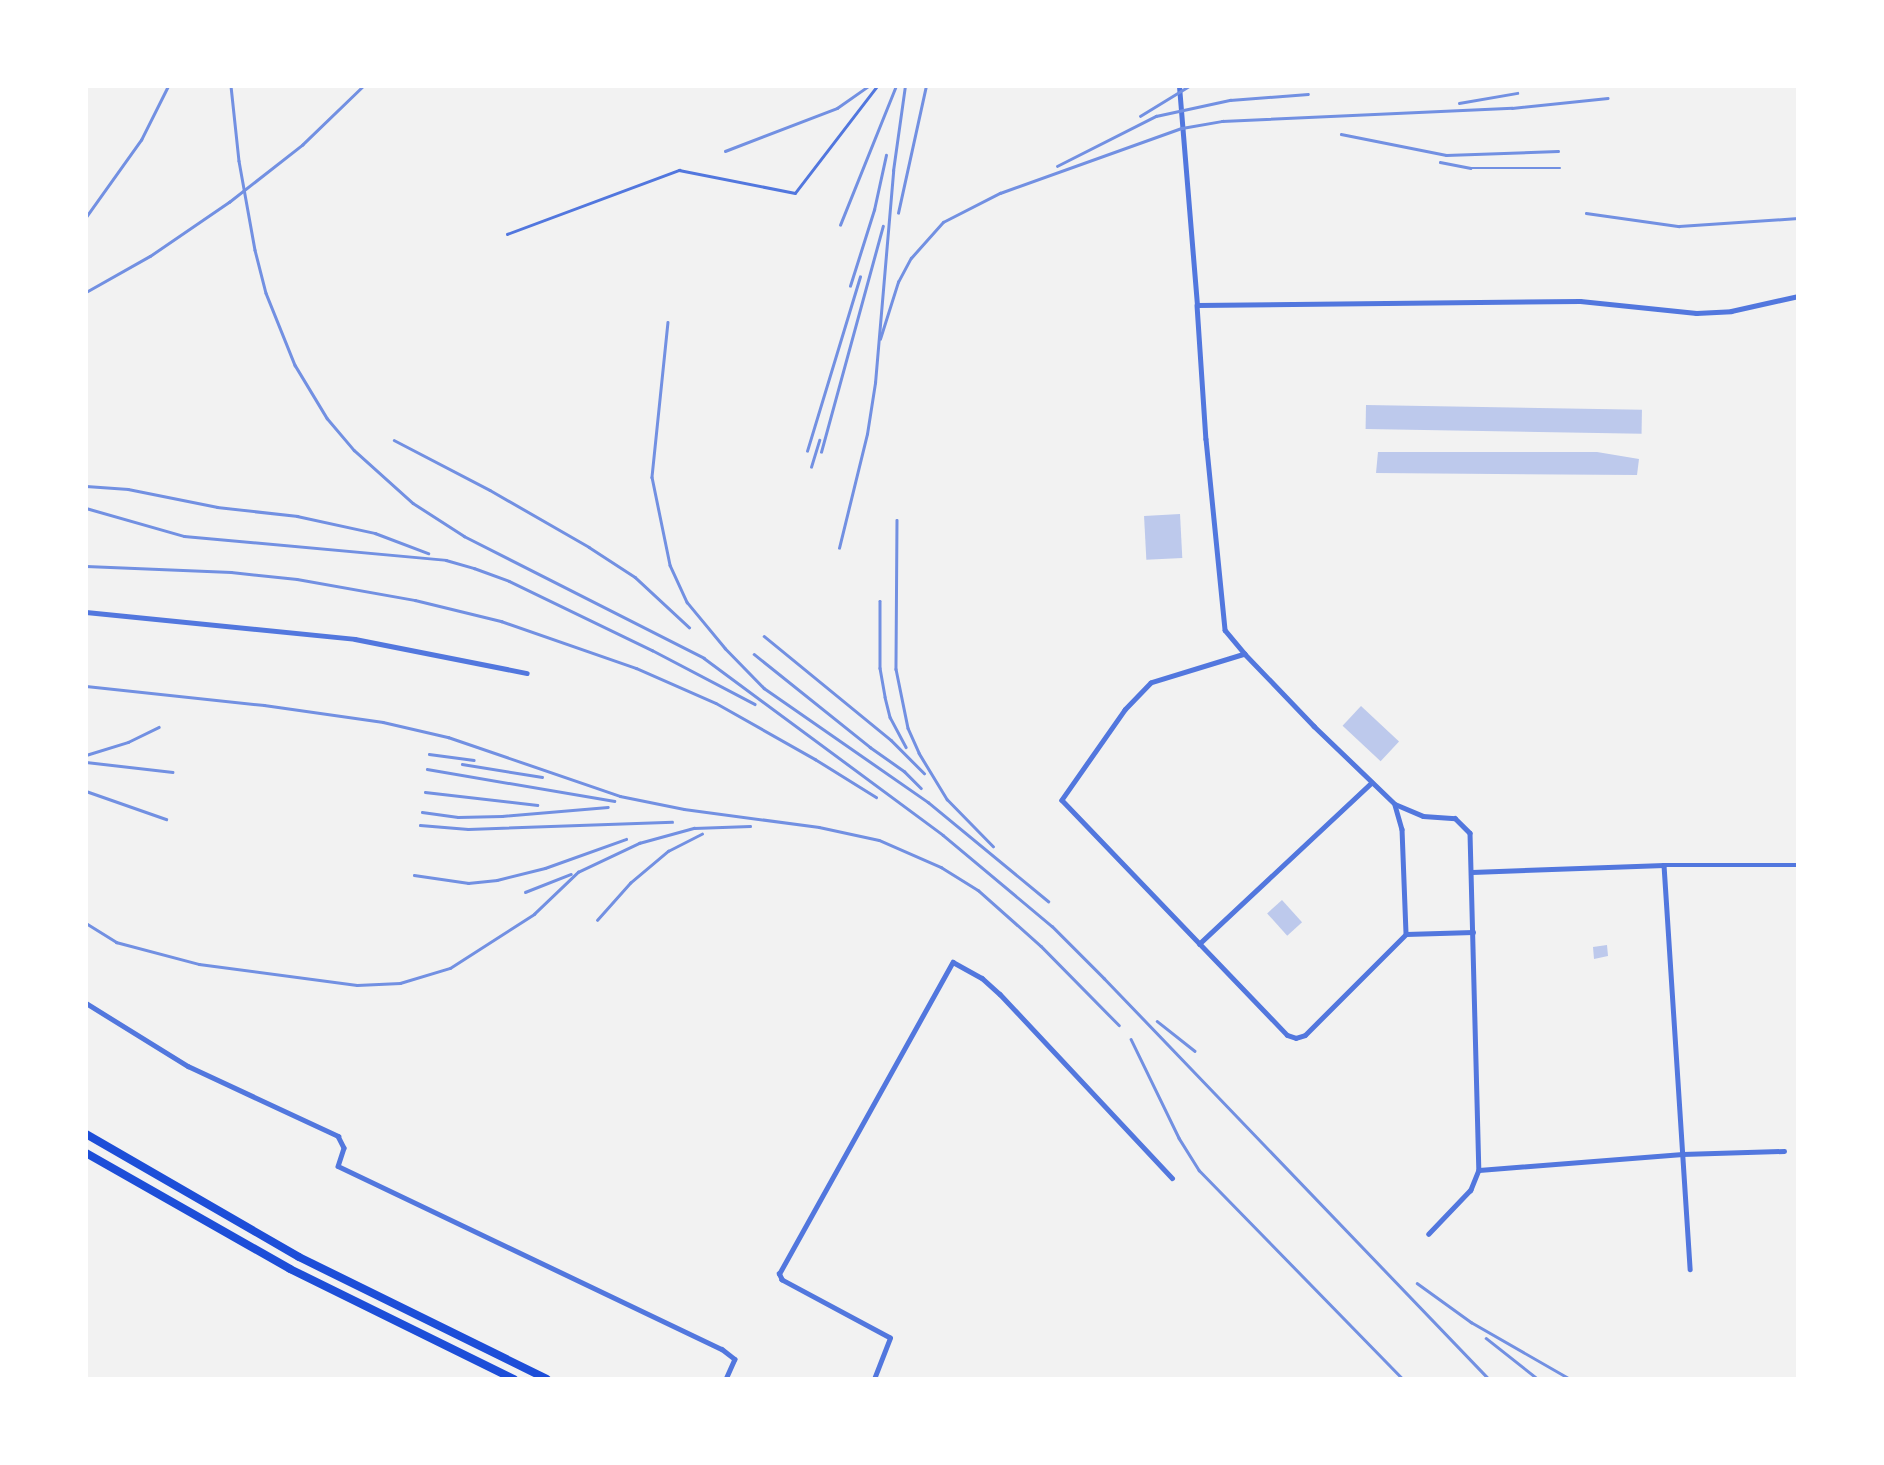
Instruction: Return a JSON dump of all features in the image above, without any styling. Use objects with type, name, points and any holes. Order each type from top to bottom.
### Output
[{"type":"highway","points":[[86,1134],[299,1257],[547,1379]]},
{"type":"highway","points":[[86,1153],[290,1269],[514,1379]]},
{"type":"street","points":[[1179,86],[1206,439],[1226,629],[1245,654],[1371,783],[1395,804],[1423,816],[1455,818],[1470,833],[1479,1170],[1471,1190],[1430,1234]]},
{"type":"street","points":[[1197,304],[1580,300],[1696,313],[1731,311],[1798,296]]},
{"type":"street","points":[[86,612],[355,639],[527,673]]},
{"type":"street","points":[[1245,654],[1151,683],[1125,710],[1062,800],[1287,1035],[1296,1038],[1305,1035],[1406,934],[1473,932]]},
{"type":"street","points":[[1199,944],[1371,783]]},
{"type":"street","points":[[1395,804],[1402,829],[1406,934]]},
{"type":"street","points":[[1472,872],[1664,865],[1798,865]]},
{"type":"street","points":[[1664,865],[1690,1269]]},
{"type":"street","points":[[874,1379],[890,1338],[782,1280],[779,1274],[953,962],[982,978],[1000,994],[1172,1178]]},
{"type":"street","points":[[86,1003],[188,1066],[338,1136],[344,1148],[338,1166],[722,1349],[735,1359],[726,1379]]},
{"type":"street","points":[[1479,1170],[1682,1154],[1731,1155],[1784,1151]]},
{"type":"lane","points":[[506,234],[679,170],[795,193],[877,86]]},
{"type":"building","points":[[1366,405],[1642,410],[1642,434],[1366,429]]},
{"type":"building","points":[[1378,452],[1597,452],[1639,459],[1637,475],[1376,473]]},
{"type":"building","points":[[1180,514],[1182,558],[1146,560],[1144,516]]},
{"type":"building","points":[[1361,706],[1399,741],[1381,761],[1343,726]]},
{"type":"building","points":[[1282,900],[1302,922],[1287,936],[1267,913]]},
{"type":"building","points":[[1607,945],[1608,956],[1594,959],[1593,947]]},
{"type":"railway","points":[[86,217],[141,140],[168,86]]},
{"type":"railway","points":[[231,86],[239,161],[255,250],[266,293],[295,365],[327,418],[354,450],[413,503],[464,536],[704,658],[943,835],[1052,926],[1489,1379]]},
{"type":"railway","points":[[86,292],[150,256],[229,202],[302,145],[363,86]]},
{"type":"railway","points":[[725,151],[837,108],[868,86]]},
{"type":"railway","points":[[840,225],[896,86]]},
{"type":"railway","points":[[839,548],[867,434],[875,383],[893,171],[905,86]]},
{"type":"railway","points":[[898,213],[926,86]]},
{"type":"railway","points":[[1140,116],[1189,86]]},
{"type":"railway","points":[[1459,103],[1517,93]]},
{"type":"railway","points":[[1057,166],[1156,116],[1230,100],[1308,94]]},
{"type":"railway","points":[[880,339],[898,282],[911,258],[943,222],[1000,193],[1182,128],[1222,121],[1512,108],[1607,98]]},
{"type":"railway","points":[[1341,134],[1446,155],[1558,151]]},
{"type":"railway","points":[[850,286],[874,210],[886,155]]},
{"type":"railway","points":[[1440,162],[1470,168],[1560,168]]},
{"type":"railway","points":[[1586,213],[1679,226],[1798,218]]},
{"type":"railway","points":[[821,452],[883,226]]},
{"type":"railway","points":[[807,451],[860,277]]},
{"type":"railway","points":[[668,322],[652,477],[670,565],[687,602],[725,648],[764,688],[928,802],[1048,901]]},
{"type":"railway","points":[[394,440],[490,490],[589,547],[635,577],[689,627]]},
{"type":"railway","points":[[811,467],[819,440]]},
{"type":"railway","points":[[86,486],[128,489],[217,507],[297,516],[375,533],[428,553]]},
{"type":"railway","points":[[86,508],[184,536],[446,560],[474,568],[509,581],[652,650],[755,704]]},
{"type":"railway","points":[[897,520],[896,669],[908,728],[919,753],[947,799],[993,846]]},
{"type":"railway","points":[[86,566],[231,572],[297,579],[415,600],[501,621],[636,668],[716,703],[876,797]]},
{"type":"railway","points":[[880,601],[880,668],[885,697],[890,717],[906,747]]},
{"type":"railway","points":[[764,636],[891,740],[924,773]]},
{"type":"railway","points":[[754,654],[904,771],[921,788]]},
{"type":"railway","points":[[86,686],[264,705],[383,722],[448,737],[620,796],[684,809],[819,827],[879,840],[941,867],[978,890],[1041,946],[1119,1025]]},
{"type":"railway","points":[[86,755],[128,742],[159,727]]},
{"type":"railway","points":[[429,754],[474,760]]},
{"type":"railway","points":[[86,762],[172,772]]},
{"type":"railway","points":[[462,764],[542,777]]},
{"type":"railway","points":[[427,769],[614,801]]},
{"type":"railway","points":[[86,791],[166,819]]},
{"type":"railway","points":[[425,792],[537,805]]},
{"type":"railway","points":[[422,812],[458,817],[502,816],[608,807]]},
{"type":"railway","points":[[420,825],[468,829],[672,822]]},
{"type":"railway","points":[[86,923],[116,942],[199,964],[357,985],[400,983],[450,968],[534,914],[578,872],[639,843],[694,828],[750,826]]},
{"type":"railway","points":[[597,920],[630,883],[668,851],[702,834]]},
{"type":"railway","points":[[414,875],[468,883],[497,880],[545,868],[626,839]]},
{"type":"railway","points":[[525,892],[571,874]]},
{"type":"railway","points":[[1157,1021],[1195,1051]]},
{"type":"railway","points":[[1131,1039],[1179,1138],[1199,1170],[1403,1379]]},
{"type":"railway","points":[[1417,1283],[1471,1322],[1570,1379]]},
{"type":"railway","points":[[1486,1338],[1538,1379]]}]
